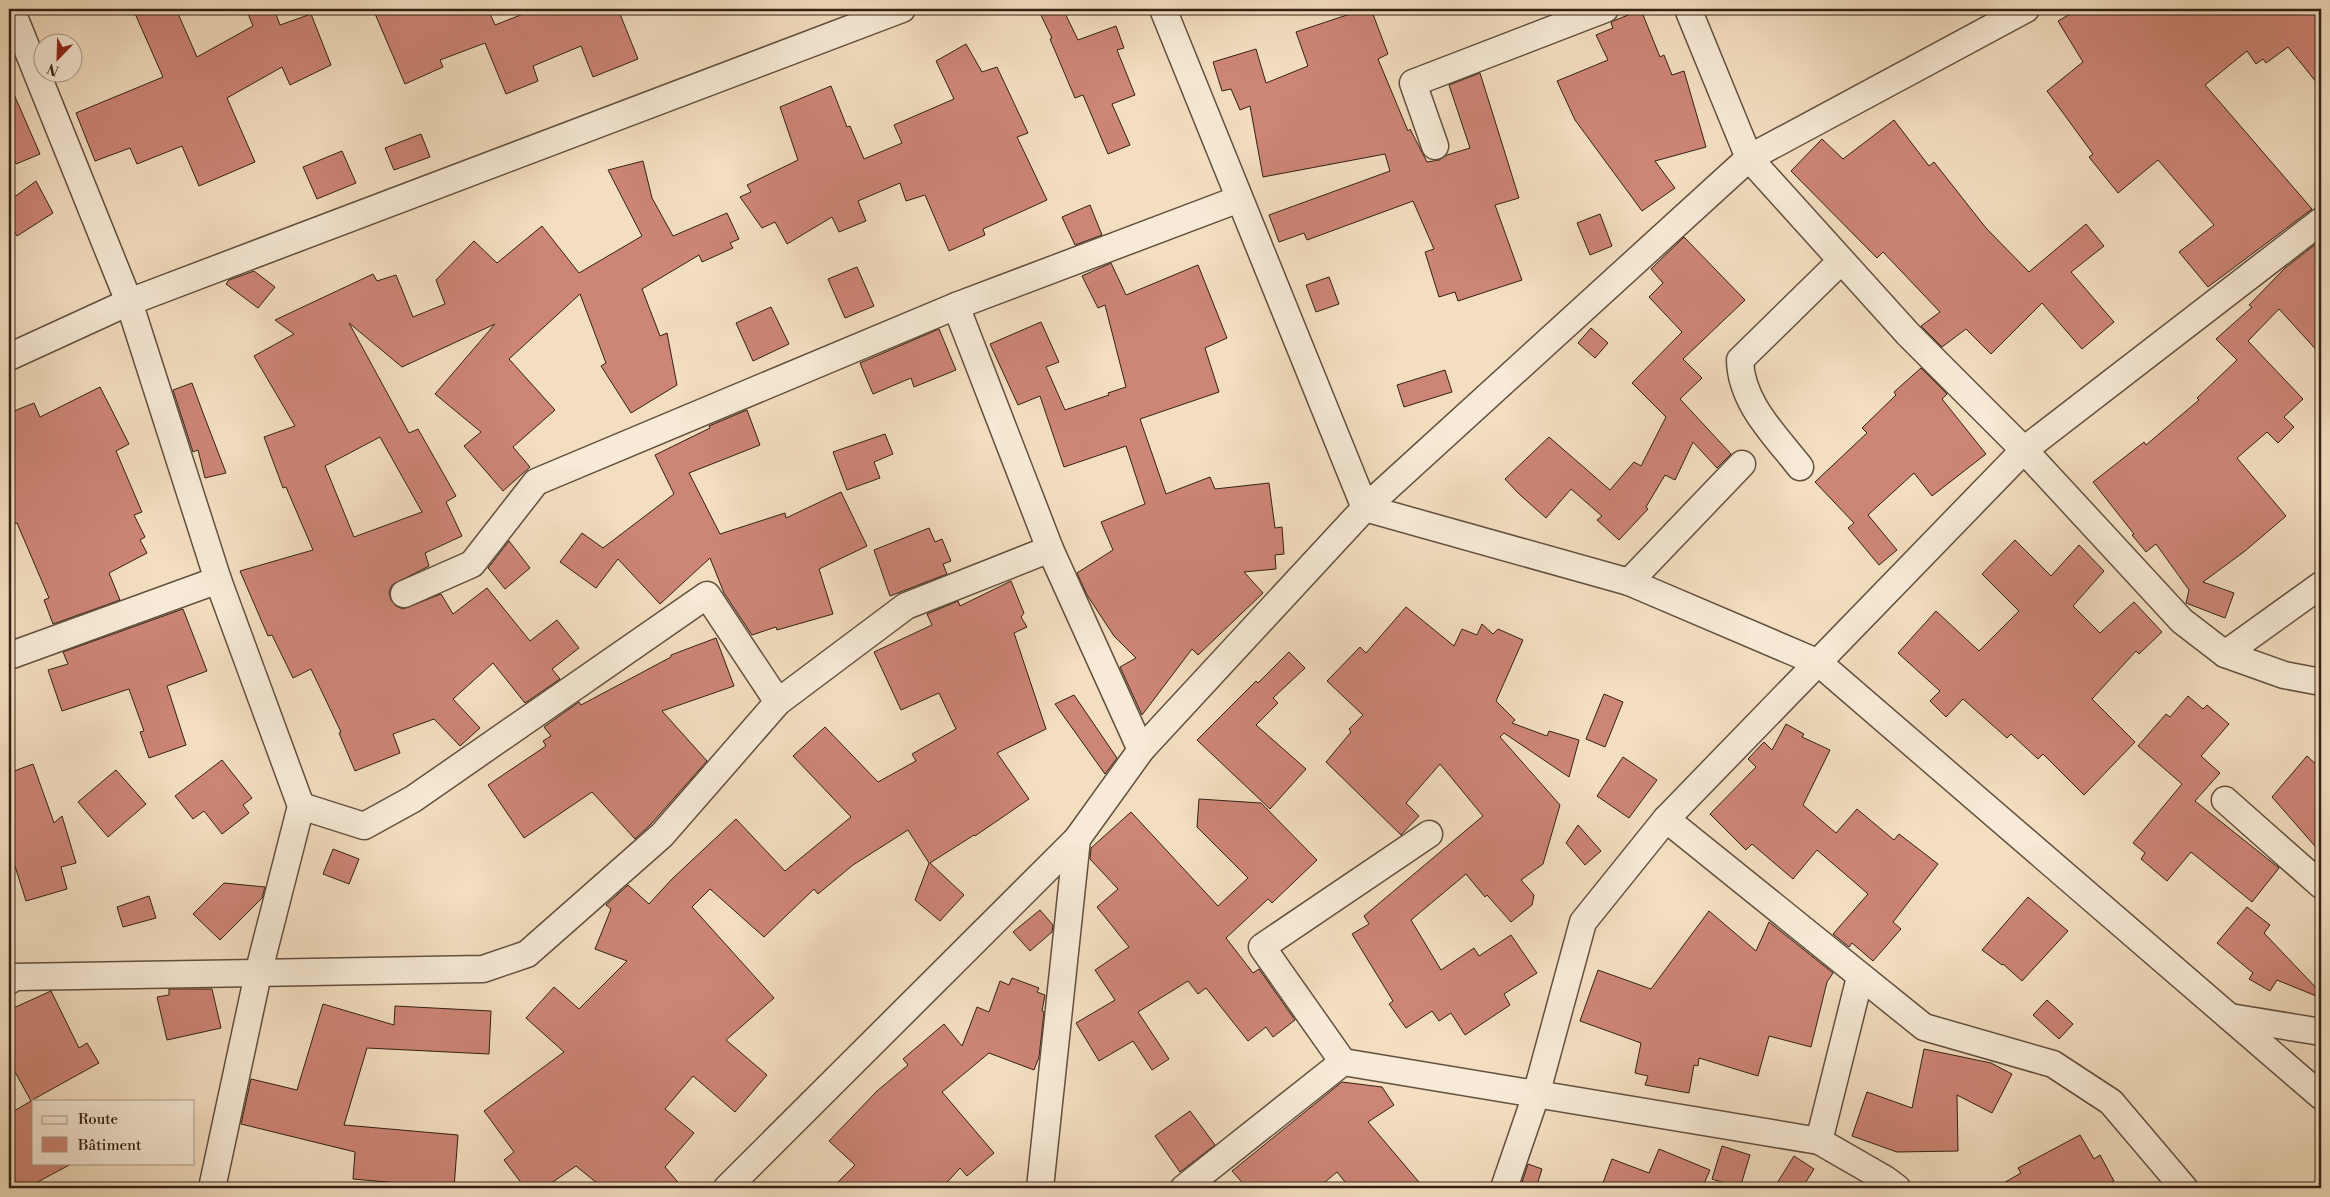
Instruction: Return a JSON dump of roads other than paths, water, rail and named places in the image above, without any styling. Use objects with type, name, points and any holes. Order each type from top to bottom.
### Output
[{"type":"street","points":[[11,9],[129,302],[218,580],[301,806],[258,974],[212,1188]]},
{"type":"street","points":[[9,357],[129,302],[902,9]]},
{"type":"street","points":[[1163,9],[1365,508]]},
{"type":"street","points":[[1435,146],[1413,83],[1605,9]]},
{"type":"street","points":[[1688,9],[1749,158],[1908,334],[2024,450],[2182,621],[2225,654],[2284,676],[2321,682]]},
{"type":"street","points":[[727,1188],[1077,839],[1141,750],[1365,508],[1749,158],[2026,9]]},
{"type":"street","points":[[404,594],[472,564],[536,482],[956,306],[1240,199]]},
{"type":"street","points":[[1504,1188],[1536,1095],[1583,922],[1666,819],[2024,450],[2321,221]]},
{"type":"street","points":[[1800,467],[1749,401],[1740,377],[1740,360],[1841,260]]},
{"type":"street","points":[[956,306],[1050,549],[1141,750]]},
{"type":"street","points":[[1629,582],[1742,464]]},
{"type":"street","points":[[1365,508],[1629,582],[1819,663],[2321,1096]]},
{"type":"street","points":[[9,981],[15,977],[483,969],[527,954],[662,835],[778,702],[906,606],[1050,549]]},
{"type":"street","points":[[9,656],[218,580]]},
{"type":"street","points":[[2225,654],[2321,585]]},
{"type":"street","points":[[301,806],[364,826],[413,799],[707,595],[778,702]]},
{"type":"street","points":[[2225,800],[2321,884]]},
{"type":"street","points":[[1666,819],[1924,1027],[2053,1064],[2111,1102],[2184,1188]]},
{"type":"street","points":[[1429,834],[1262,947],[1344,1062],[1819,1141],[1885,1179],[1897,1188]]},
{"type":"street","points":[[1040,1188],[1077,839]]},
{"type":"street","points":[[1819,1141],[1860,976]]},
{"type":"street","points":[[2229,1017],[2321,1032]]},
{"type":"street","points":[[1184,1188],[1344,1062]]},
{"type":"street","points":[[1485,1188],[1512,1164]]}]
